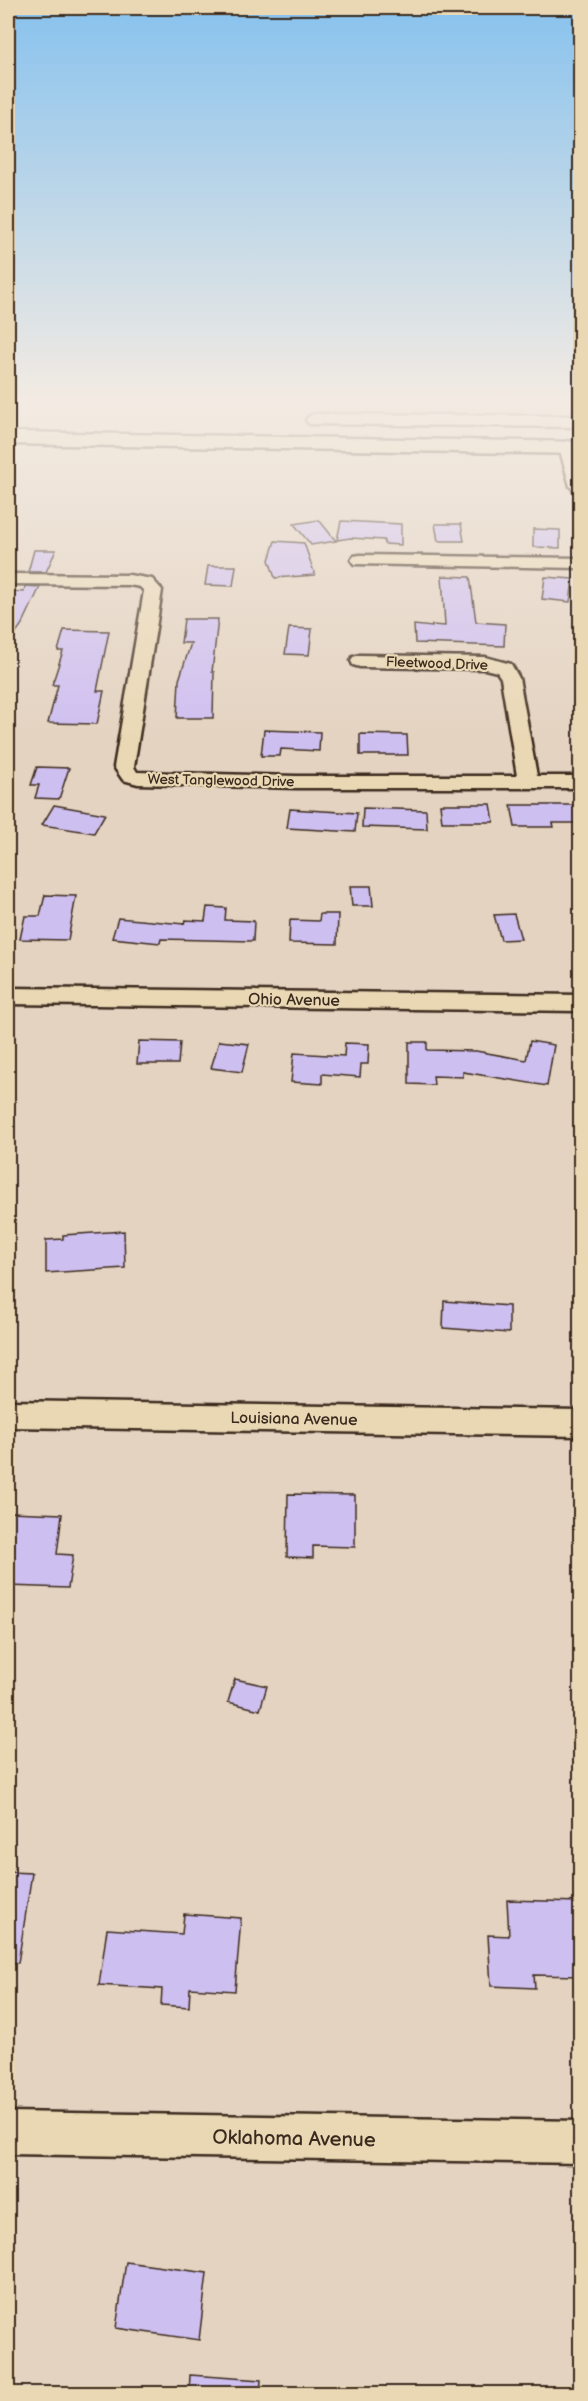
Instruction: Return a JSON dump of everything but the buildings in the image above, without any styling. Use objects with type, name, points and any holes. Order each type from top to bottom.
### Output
[{"type":"street","points":[[360,560],[580,562]]},
{"type":"street","name":"West Tanglewood Drive","points":[[8,579],[129,580],[146,583],[153,590],[124,767],[130,776],[296,782],[580,782]]},
{"type":"street","name":"Fleetwood Drive","points":[[360,661],[485,663],[504,668],[510,678],[528,782]]},
{"type":"street","name":"Ohio Avenue","points":[[8,996],[580,1003]]},
{"type":"street","name":"Louisiana Avenue","points":[[8,1413],[580,1423]]},
{"type":"street","name":"Oklahoma Avenue","points":[[8,2133],[580,2142]]}]
